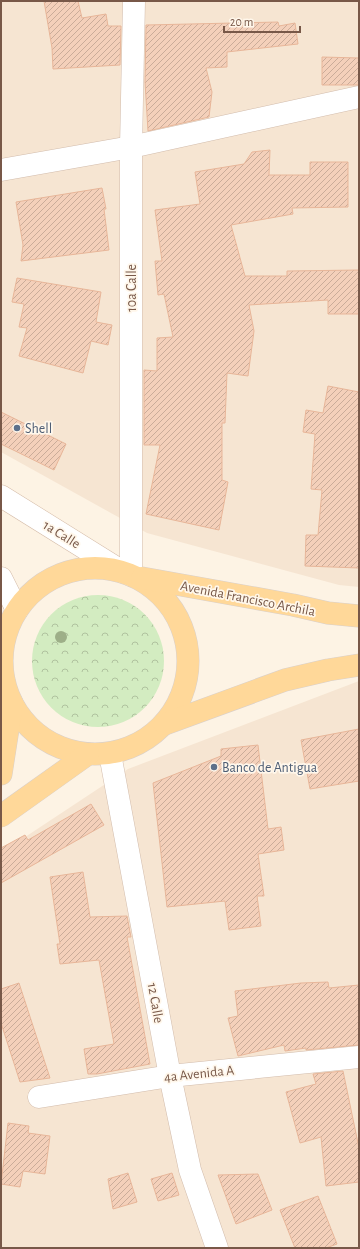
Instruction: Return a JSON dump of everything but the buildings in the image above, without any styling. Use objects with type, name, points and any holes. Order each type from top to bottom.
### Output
[{"type":"main road","name":"Avenida Francisco Archila","points":[[165,724],[149,738],[131,748],[110,754],[88,754],[65,749],[43,739],[25,723],[12,703],[4,684],[2,645],[17,610],[33,591],[53,578],[76,570],[99,567],[131,575],[293,605],[328,613],[359,616]]},
{"type":"main road","points":[[131,575],[156,590],[179,620],[189,656],[184,692],[165,724]]},
{"type":"main road","points":[[165,724],[285,680],[328,670],[359,665]]},
{"type":"main road","points":[[1,774],[12,703]]},
{"type":"main road","points":[[1,816],[88,754]]},
{"type":"street","name":"10a Calle","points":[[131,575],[131,147],[134,1]]},
{"type":"street","points":[[1,170],[131,147],[359,97]]},
{"type":"street","name":"1a Calle","points":[[1,496],[131,575]]},
{"type":"street","points":[[1,578],[17,610]]},
{"type":"street","name":"12 Calle","points":[[110,754],[170,1076],[190,1170],[218,1248]]},
{"type":"street","name":"4a Avenida A","points":[[40,1097],[170,1076],[359,1057]]},
{"type":"shaded area","points":[[1,1],[359,1],[359,587],[339,585],[147,533],[1,452]]},
{"type":"shaded area","points":[[359,681],[359,1248],[1,1248],[1,853],[128,769]]},
{"type":"green space","points":[[104,595],[123,600],[135,606],[145,614],[153,624],[159,636],[163,648],[163,674],[159,686],[153,698],[145,708],[135,716],[123,722],[111,726],[92,727],[73,722],[61,716],[51,708],[43,698],[37,686],[33,674],[32,655],[37,636],[43,624],[51,614],[61,606],[73,600],[85,596]]},
{"type":"place","name":"Shell","points":[[17,428]]},
{"type":"place","name":"Banco de Antigua","points":[[214,767]]}]
